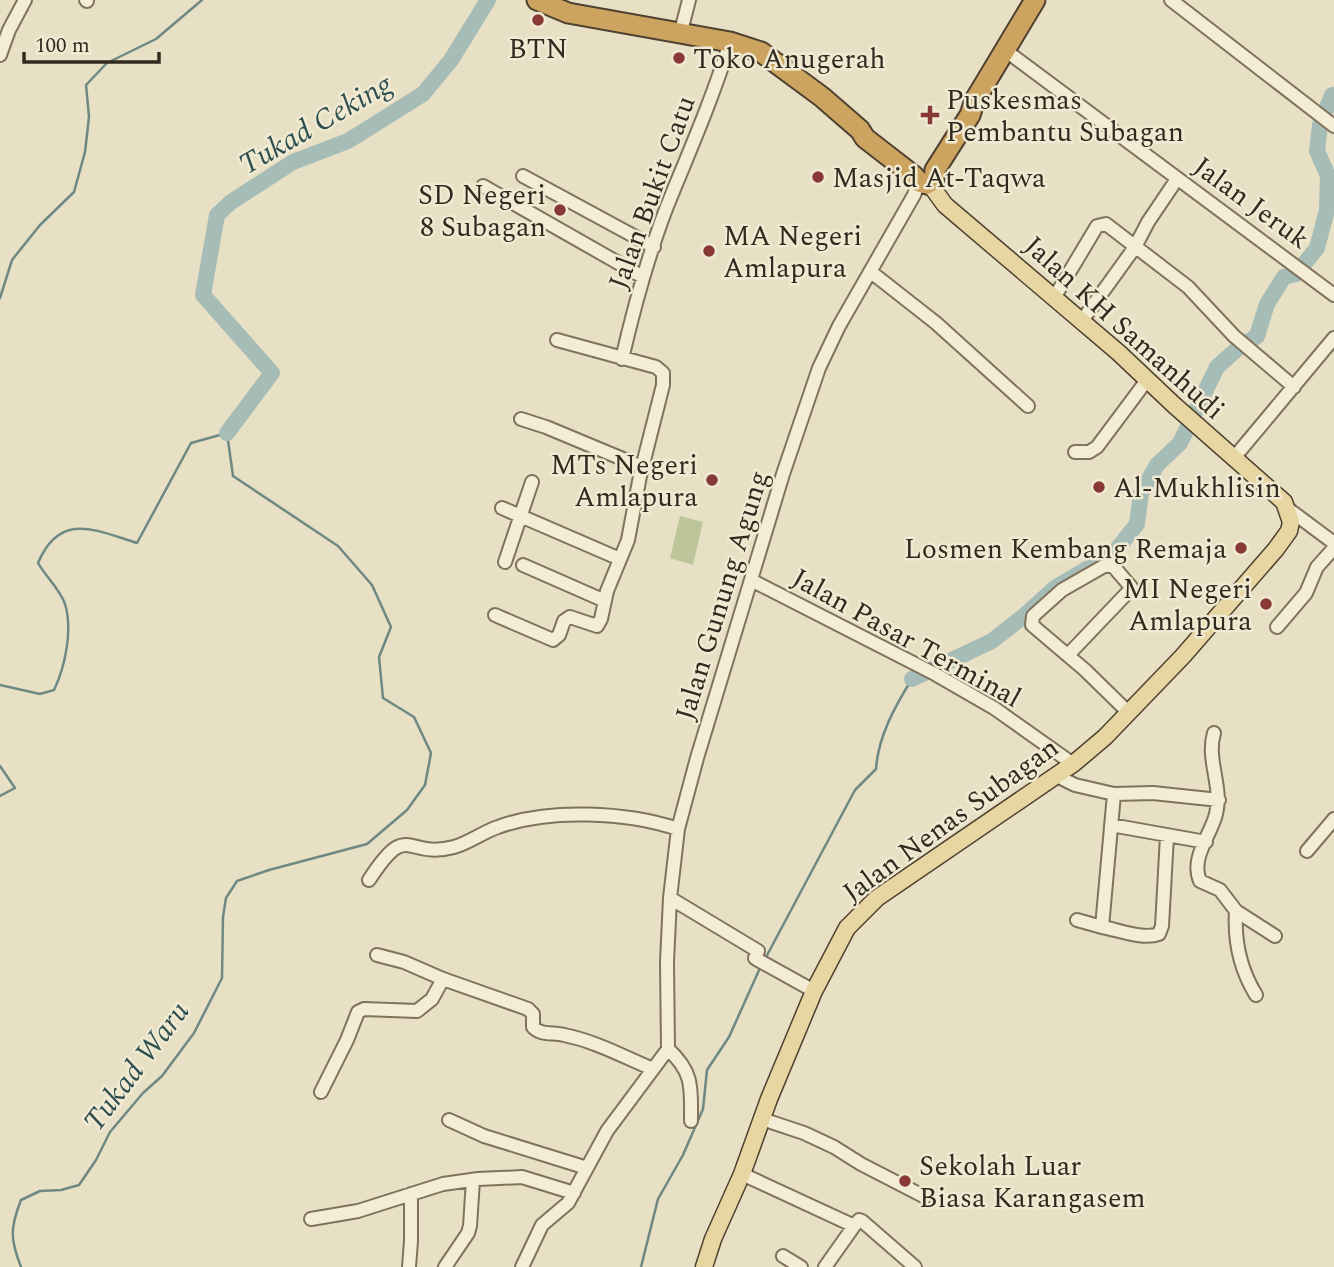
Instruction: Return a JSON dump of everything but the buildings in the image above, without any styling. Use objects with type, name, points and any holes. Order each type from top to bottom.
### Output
[{"type":"highway","points":[[537,0],[568,13],[750,47],[774,60],[860,130],[869,131],[923,173],[962,109],[975,100],[1035,0]]},
{"type":"main road","name":"Jalan KH Samanhudi","points":[[923,173],[945,205],[1119,353],[1233,459],[1277,495],[1287,508]]},
{"type":"main road","name":"Jalan Nenas Subagan","points":[[704,1267],[814,991],[847,928],[866,906],[1073,764],[1129,713],[1183,656],[1283,541],[1291,522],[1287,508]]},
{"type":"street","points":[[680,35],[689,0]]},
{"type":"street","points":[[1171,0],[1332,125]]},
{"type":"street","points":[[0,55],[20,2]]},
{"type":"street","name":"Jalan Bukit Catu","points":[[622,359],[643,277],[672,195],[712,97],[730,42]]},
{"type":"street","name":"Jalan Jeruk","points":[[1005,50],[1334,295]]},
{"type":"street","name":"Jalan Gunung Agung","points":[[668,1049],[670,898],[678,829],[697,758],[783,474],[819,368],[839,326],[914,195],[923,173]]},
{"type":"street","points":[[523,176],[654,247]]},
{"type":"street","points":[[1081,322],[1135,247],[1177,179]]},
{"type":"street","points":[[484,186],[643,277]]},
{"type":"street","points":[[1054,298],[1097,226],[1106,224],[1188,287],[1234,337],[1294,387]]},
{"type":"street","points":[[871,272],[936,323],[1028,406]]},
{"type":"street","points":[[1233,459],[1334,338]]},
{"type":"street","points":[[495,615],[553,640],[559,635],[564,621],[570,617],[597,626],[628,540],[642,467],[663,385],[663,373],[656,367],[558,340]]},
{"type":"street","points":[[1075,452],[1089,452],[1097,447],[1147,380]]},
{"type":"street","points":[[522,419],[642,467]]},
{"type":"street","points":[[505,562],[532,482]]},
{"type":"street","points":[[502,508],[620,559]]},
{"type":"street","points":[[1277,627],[1308,589],[1317,567],[1334,546],[1287,508]]},
{"type":"street","points":[[523,565],[605,601]]},
{"type":"street","points":[[1068,655],[1131,587],[1112,566],[1104,566],[1062,590],[1033,616],[1032,625],[1129,713]]},
{"type":"street","name":"Jalan Pasar Terminal","points":[[751,580],[930,671],[994,708],[1073,764]]},
{"type":"street","points":[[1214,733],[1211,752],[1219,800],[1197,866],[1198,876],[1202,883],[1220,890],[1236,911],[1275,936]]},
{"type":"street","points":[[1055,775],[1074,785],[1114,794],[1153,793],[1219,800]]},
{"type":"street","points":[[1102,927],[1114,794]]},
{"type":"street","points":[[369,880],[382,859],[396,846],[405,844],[424,848],[452,847],[499,826],[528,818],[622,816],[678,829]]},
{"type":"street","points":[[1307,851],[1334,819]]},
{"type":"street","points":[[1111,825],[1206,842]]},
{"type":"street","points":[[1077,919],[1139,935],[1159,934],[1162,926],[1167,836]]},
{"type":"street","points":[[670,898],[758,951],[755,958],[764,964],[814,991]]},
{"type":"street","points":[[1236,911],[1237,950],[1256,995]]},
{"type":"street","points":[[377,955],[404,962],[528,1009],[533,1014],[534,1029],[538,1031],[562,1034],[593,1043],[653,1069]]},
{"type":"street","points":[[321,1091],[361,1009],[417,1012],[432,999],[443,979]]},
{"type":"street","points":[[522,1267],[542,1225],[564,1209],[607,1131],[668,1049],[687,1070],[690,1078],[691,1121]]},
{"type":"street","points":[[762,1119],[804,1133],[834,1147],[925,1197]]},
{"type":"street","points":[[449,1120],[484,1136],[587,1168]]},
{"type":"street","points":[[742,1174],[854,1226]]},
{"type":"street","points":[[311,1219],[358,1211],[443,1184],[473,1180],[522,1177],[574,1193]]},
{"type":"street","points":[[445,1267],[468,1233],[473,1180]]},
{"type":"street","points":[[409,1267],[411,1194]]},
{"type":"street","points":[[825,1267],[859,1220],[915,1267]]},
{"type":"street","points":[[783,1256],[801,1267]]},
{"type":"green space","points":[[680,516],[703,522],[693,565],[670,558]]},
{"type":"waterway","points":[[0,298],[12,260],[40,225],[74,192],[85,152],[89,117],[86,85],[107,63],[156,39],[202,0]]},
{"type":"waterway","name":"Tukad Ceking","points":[[227,433],[272,373],[203,295],[217,215],[231,202],[293,162],[348,141],[423,94],[451,60],[488,0]]},
{"type":"waterway","points":[[912,679],[992,641],[1055,588],[1114,553],[1137,524],[1141,493],[1157,465],[1180,443],[1217,367],[1257,336],[1267,304],[1284,277],[1296,274],[1317,248],[1327,210],[1328,176],[1317,151],[1320,125],[1332,95]]},
{"type":"waterway","name":"Tukad Waru","points":[[0,685],[40,694],[54,690],[61,671],[67,648],[67,614],[60,593],[38,563],[47,547],[57,536],[68,530],[80,529],[107,533],[137,543],[191,443],[227,433],[233,476],[338,546],[372,585],[391,627],[379,657],[383,698],[414,717],[431,753],[425,785],[407,810],[367,844],[237,881],[226,898],[223,917],[222,978],[194,1033],[162,1076],[143,1093],[110,1132],[79,1185],[61,1190],[40,1191],[21,1200],[13,1234],[21,1267]]},
{"type":"waterway","points":[[765,959],[855,790],[876,769],[884,734],[912,679]]},
{"type":"waterway","name":"Tukad Ceking","points":[[0,766],[15,788],[0,796]]},
{"type":"waterway","points":[[641,1267],[658,1199],[683,1155],[703,1109],[707,1070],[729,1037],[760,968]]},
{"type":"place","name":"BTN","points":[[538,20]]},
{"type":"place","name":"Toko Anugerah","points":[[679,58]]},
{"type":"place","name":"Puskesmas Pembantu Subagan","points":[[930,115]]},
{"type":"place","name":"Masjid At-Taqwa","points":[[818,177]]},
{"type":"place","name":"SD Negeri 8 Subagan","points":[[560,210]]},
{"type":"place","name":"MA Negeri Amlapura","points":[[709,251]]},
{"type":"place","name":"MTs Negeri Amlapura","points":[[712,480]]},
{"type":"place","name":"Al-Mukhlisin","points":[[1099,487]]},
{"type":"place","name":"Losmen Kembang Remaja","points":[[1241,548]]},
{"type":"place","name":"MI Negeri Amlapura","points":[[1266,604]]},
{"type":"place","name":"Sekolah Luar Biasa Karangasem","points":[[905,1181]]}]
